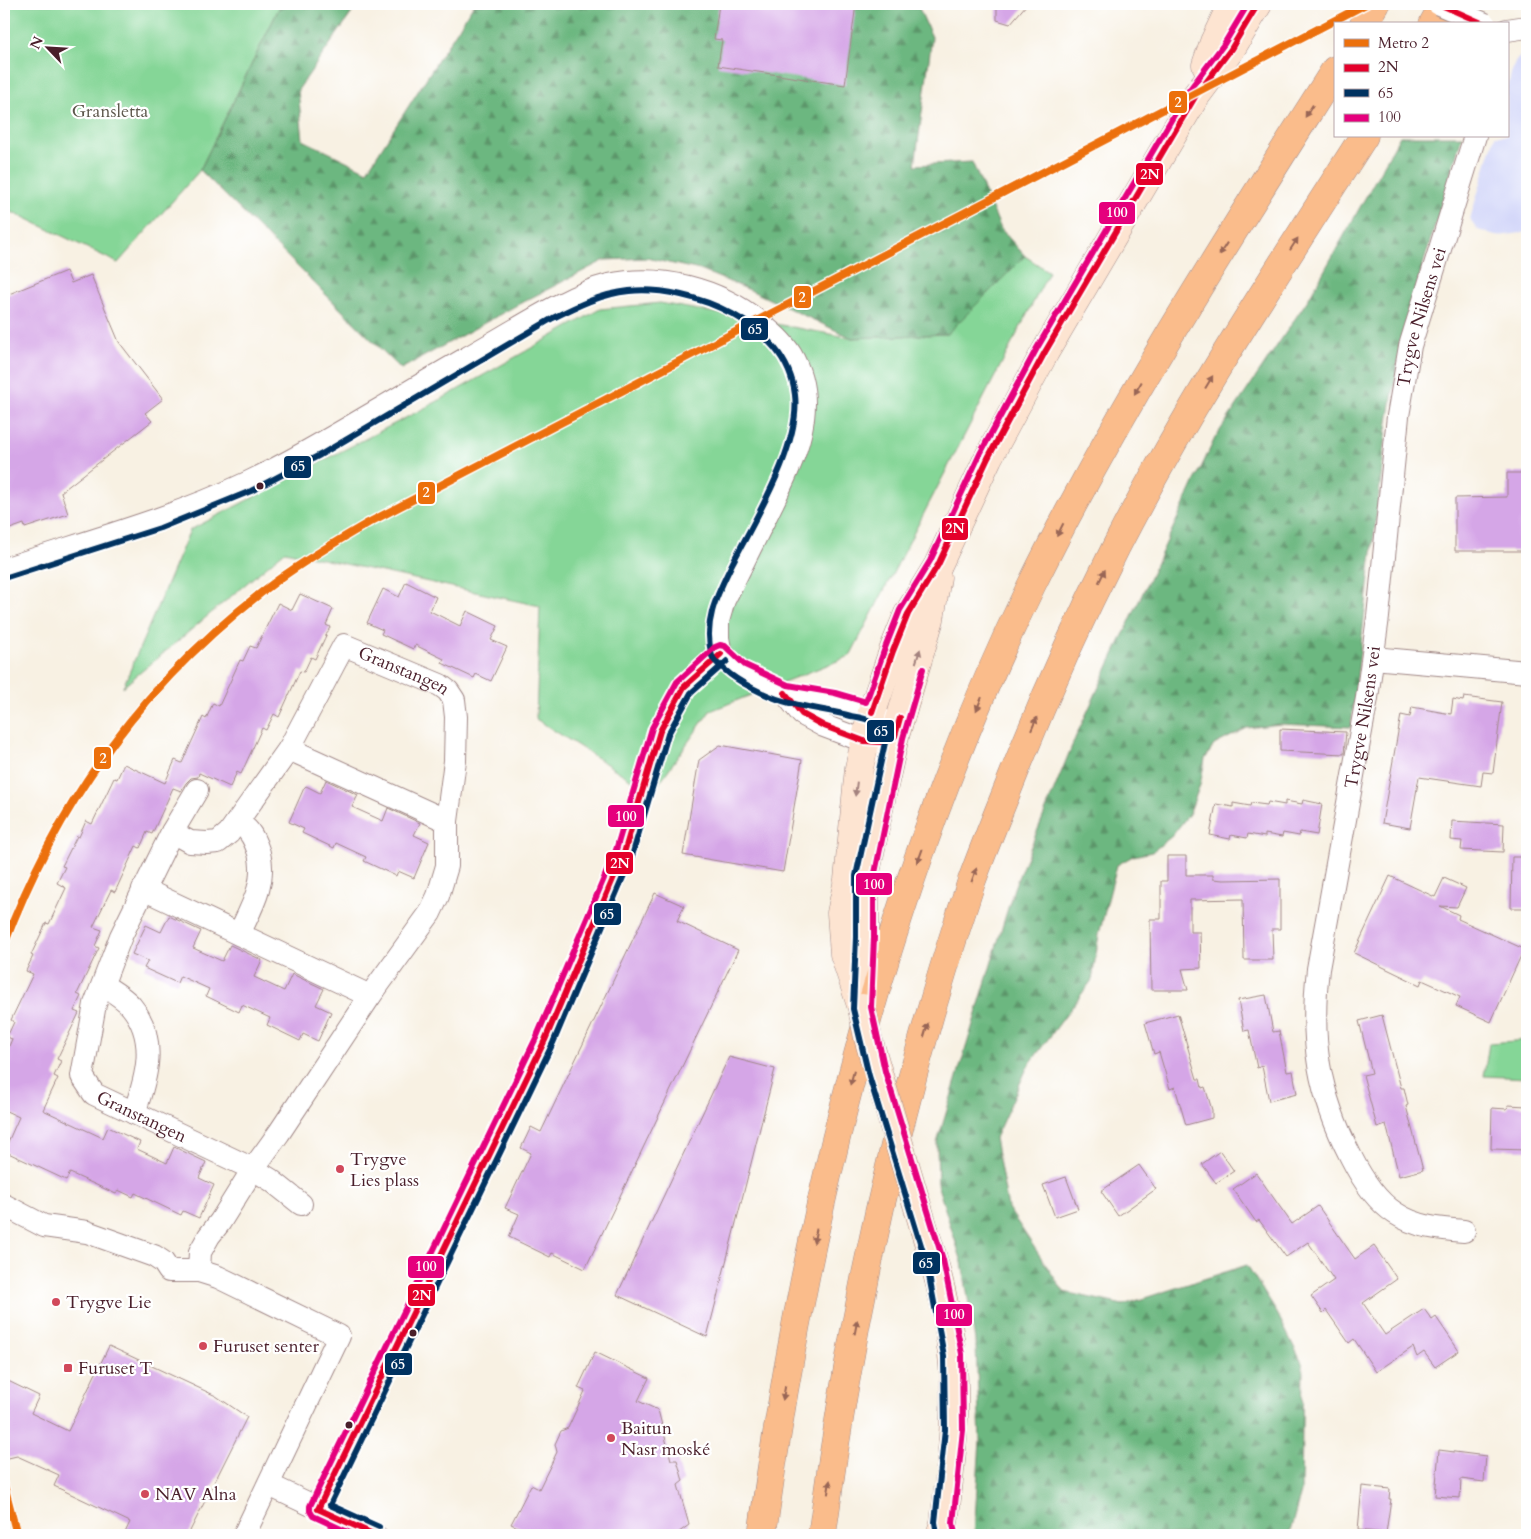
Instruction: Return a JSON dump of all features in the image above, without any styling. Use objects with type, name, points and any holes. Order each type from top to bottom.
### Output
[{"type":"highway","points":[[1365,22],[1376,4]]},
{"type":"highway","points":[[1434,22],[1444,4]]},
{"type":"highway","points":[[762,1535],[792,1345],[838,1132],[873,999],[891,942],[952,770],[1030,589],[1100,455],[1177,322],[1334,72]]},
{"type":"highway","points":[[822,1535],[851,1355],[895,1144],[912,1077],[952,943],[973,879],[998,814],[1042,705],[1074,634],[1115,548],[1146,490],[1227,351],[1363,138]]},
{"type":"main road","points":[[1195,97],[1214,42],[1232,4]]},
{"type":"main road","points":[[943,1531],[954,1430],[954,1393],[952,1355],[943,1295],[868,1038],[862,1008],[844,954],[841,913],[848,880],[856,786],[864,742],[892,651],[908,614],[938,565],[988,458],[1045,352],[1195,97],[1231,49],[1258,4]]},
{"type":"main road","points":[[862,1008],[866,877],[896,736],[930,619],[938,565]]},
{"type":"street","points":[[1439,4],[1480,22]]},
{"type":"street","points":[[1508,30],[1527,27]]},
{"type":"street","name":"Trygve Nilsens vei","points":[[1464,1231],[1437,1229],[1410,1222],[1394,1213],[1374,1194],[1357,1168],[1337,1130],[1326,1100],[1319,1069],[1314,1012],[1318,969],[1373,658],[1398,416],[1410,346],[1473,138]]},
{"type":"street","points":[[4,569],[160,518],[245,484],[323,443],[529,322],[582,295],[607,286],[634,282],[662,282],[689,287],[733,304],[776,336],[791,355],[799,374],[803,395],[804,414],[798,446],[784,480],[724,600],[718,621],[718,638],[721,654],[740,672],[786,693],[872,712],[886,722],[896,736],[880,742],[864,742],[824,726],[802,714],[786,693]]},
{"type":"street","name":"Granstangen","points":[[172,832],[190,842],[218,842],[229,833],[289,749],[344,645],[440,685],[448,691],[454,700],[456,717],[455,761],[447,821],[447,866],[438,896],[430,913],[370,996],[209,1236],[200,1252],[199,1271]]},
{"type":"street","points":[[318,1509],[545,1040],[624,853],[660,731],[684,687],[721,654]]},
{"type":"street","points":[[1373,658],[1527,672]]},
{"type":"street","points":[[289,749],[447,821]]},
{"type":"street","name":"Granstangen","points":[[197,790],[172,832],[121,936],[95,1004],[82,1076],[94,1094],[253,1169]]},
{"type":"street","points":[[237,822],[250,832],[257,846],[262,864],[262,877],[257,894],[239,934]]},
{"type":"street","points":[[143,889],[370,996]]},
{"type":"street","points":[[102,985],[130,1004],[141,1021],[146,1039],[147,1073],[134,1113]]},
{"type":"street","points":[[253,1169],[271,1180],[301,1204]]},
{"type":"street","points":[[4,1205],[44,1226],[87,1232],[154,1256],[163,1262],[169,1270],[199,1271],[240,1287],[339,1336],[244,1535]]},
{"type":"street","points":[[269,1485],[375,1535]]},
{"type":"shaded area","points":[[1527,49],[1527,232],[1499,236],[1478,230],[1470,219],[1494,138],[1508,138],[1508,87],[1516,61]]},
{"type":"green space","name":"Gransletta","points":[[4,4],[281,4],[200,170],[118,263],[17,214],[4,210]]},
{"type":"green space","points":[[281,4],[358,4],[298,90],[303,140],[367,171],[474,4],[917,4],[932,37],[915,165],[972,162],[1001,229],[1025,256],[947,334],[852,338],[750,290],[700,270],[647,258],[605,260],[519,304],[401,369],[200,170]]},
{"type":"green space","points":[[1399,138],[1461,138],[1403,331],[1387,428],[1351,727],[1280,724],[1247,728],[1214,745],[1205,759],[1200,785],[1189,814],[1172,836],[1152,852],[1133,856],[1117,865],[1099,934],[1092,980],[1028,1066],[995,1138],[1008,1208],[1064,1292],[1123,1305],[1247,1265],[1277,1313],[1303,1365],[1301,1492],[1289,1535],[974,1535],[980,1440],[976,1346],[962,1262],[938,1187],[937,1143],[1014,888],[1076,736],[1215,438],[1309,298]]},
{"type":"green space","points":[[1025,256],[1049,272],[850,656],[710,711],[652,793],[536,719],[540,606],[285,551],[123,687],[190,530],[438,401],[600,309],[660,303],[852,338],[946,334]]},
{"type":"green space","points":[[1527,1040],[1527,1078],[1484,1076],[1489,1043]]},
{"type":"building","points":[[719,4],[856,4],[845,85],[718,66],[722,40],[714,39]]},
{"type":"building","points":[[997,4],[1027,4],[1010,24],[997,20]]},
{"type":"building","points":[[66,271],[71,283],[91,275],[119,342],[163,399],[145,413],[152,421],[61,492],[68,514],[25,528],[24,524],[4,531],[4,296]]},
{"type":"building","points":[[1507,473],[1527,473],[1527,551],[1455,551],[1455,498],[1507,497]]},
{"type":"building","points":[[406,582],[436,597],[430,611],[460,626],[467,611],[498,626],[491,640],[507,647],[491,681],[476,674],[474,678],[442,663],[444,659],[415,645],[413,649],[381,634],[383,630],[367,623],[383,589],[399,597]]},
{"type":"building","points":[[300,594],[333,609],[326,625],[330,627],[315,659],[311,657],[304,672],[300,671],[279,717],[274,714],[266,730],[262,728],[241,774],[237,772],[230,787],[199,773],[198,777],[191,778],[186,783],[181,791],[173,788],[152,834],[147,832],[140,848],[136,846],[115,892],[111,890],[93,927],[102,930],[95,946],[99,948],[77,994],[81,996],[74,1011],[79,1013],[57,1059],[61,1061],[54,1076],[58,1078],[43,1110],[103,1138],[108,1127],[140,1142],[137,1149],[167,1163],[174,1147],[206,1162],[199,1178],[214,1185],[199,1218],[183,1211],[181,1215],[135,1193],[133,1197],[118,1190],[116,1194],[70,1173],[66,1180],[4,1151],[19,1117],[4,1110],[4,1058],[12,1039],[7,1037],[14,1022],[11,1020],[33,974],[26,971],[33,956],[31,955],[46,923],[49,924],[66,888],[57,883],[65,867],[62,866],[86,821],[92,824],[114,778],[117,779],[124,764],[165,783],[175,760],[182,763],[203,717],[206,719],[213,703],[219,706],[240,660],[243,661],[250,646],[256,648],[278,603],[292,610]]},
{"type":"building","points":[[1464,697],[1502,702],[1493,773],[1483,772],[1481,786],[1419,777],[1410,828],[1382,823],[1401,715],[1410,717],[1412,707],[1451,714],[1453,699],[1463,701]]},
{"type":"building","points":[[1280,729],[1346,732],[1344,754],[1280,751]]},
{"type":"building","points":[[720,745],[802,760],[783,872],[683,855],[699,760]]},
{"type":"building","points":[[326,780],[358,795],[352,807],[383,821],[388,808],[420,823],[414,835],[429,842],[414,878],[398,871],[396,876],[364,861],[366,857],[336,843],[334,848],[302,833],[304,829],[289,822],[304,788],[306,786],[320,793]]},
{"type":"building","points":[[1303,800],[1322,804],[1317,835],[1300,832],[1299,836],[1283,833],[1282,837],[1265,834],[1265,837],[1248,834],[1247,838],[1231,835],[1230,839],[1210,835],[1216,804],[1233,807],[1233,803],[1250,806],[1251,803],[1267,805],[1268,802],[1285,805],[1285,801],[1302,804]]},
{"type":"building","points":[[1452,821],[1504,824],[1503,852],[1461,850],[1462,841],[1451,840]]},
{"type":"building","points":[[1167,856],[1186,856],[1186,875],[1213,875],[1213,879],[1223,880],[1280,879],[1280,929],[1272,929],[1273,960],[1244,960],[1243,899],[1190,900],[1190,932],[1200,932],[1201,968],[1182,969],[1188,990],[1151,990],[1150,919],[1161,919],[1161,881],[1167,881]]},
{"type":"building","points":[[1512,857],[1527,857],[1527,908],[1511,908]]},
{"type":"building","points":[[1390,876],[1435,897],[1444,878],[1466,888],[1457,907],[1440,906],[1459,915],[1458,919],[1524,949],[1491,1022],[1456,1006],[1460,997],[1422,980],[1420,985],[1354,953]]},
{"type":"building","points":[[655,893],[684,906],[677,921],[738,950],[585,1269],[552,1253],[550,1257],[509,1237],[519,1214],[505,1208],[531,1153],[521,1148],[531,1127],[541,1132]]},
{"type":"building","points":[[169,916],[201,931],[193,948],[222,961],[230,945],[262,960],[254,977],[284,991],[292,974],[324,989],[316,1005],[331,1012],[318,1041],[303,1034],[300,1041],[267,1025],[270,1018],[242,1005],[239,1012],[206,996],[209,989],[180,976],[177,983],[144,968],[148,961],[132,954],[146,925],[161,932]]},
{"type":"building","points":[[1266,995],[1273,1032],[1279,1031],[1287,1072],[1293,1071],[1297,1094],[1269,1101],[1262,1066],[1257,1068],[1249,1030],[1244,1031],[1238,1000]]},
{"type":"building","points":[[1178,1014],[1197,1079],[1200,1079],[1202,1088],[1205,1087],[1212,1110],[1212,1118],[1186,1125],[1175,1087],[1170,1089],[1159,1052],[1154,1054],[1145,1023]]},
{"type":"building","points":[[1382,1015],[1401,1088],[1404,1088],[1408,1105],[1406,1106],[1423,1170],[1399,1176],[1386,1124],[1377,1127],[1363,1075],[1372,1073],[1359,1021]]},
{"type":"building","points":[[729,1057],[775,1069],[707,1337],[617,1295]]},
{"type":"building","points":[[1508,1105],[1527,1106],[1527,1150],[1491,1149],[1492,1108],[1507,1109]]},
{"type":"building","points":[[1220,1151],[1234,1171],[1216,1183],[1202,1164]]},
{"type":"building","points":[[1139,1165],[1156,1189],[1118,1216],[1101,1191]]},
{"type":"building","points":[[1256,1173],[1292,1224],[1318,1206],[1355,1259],[1374,1246],[1397,1279],[1363,1303],[1385,1335],[1424,1309],[1432,1320],[1436,1317],[1459,1351],[1435,1367],[1424,1352],[1417,1357],[1413,1347],[1376,1372],[1354,1339],[1349,1343],[1326,1310],[1323,1313],[1311,1296],[1334,1280],[1308,1242],[1286,1257],[1259,1220],[1256,1222],[1233,1189]]},
{"type":"building","points":[[1066,1177],[1078,1209],[1055,1217],[1043,1185]]},
{"type":"building","points":[[109,1346],[216,1396],[247,1417],[188,1535],[124,1535],[130,1522],[54,1486],[59,1475],[17,1456],[4,1459],[4,1379],[39,1396],[31,1413],[68,1431]]},
{"type":"building","name":"Baitun Nasr moské","points":[[595,1352],[649,1378],[638,1401],[658,1410],[671,1460],[677,1460],[683,1481],[678,1485],[689,1525],[675,1535],[535,1535],[511,1524],[531,1485],[539,1489],[557,1452],[555,1444],[561,1431],[568,1428],[585,1391],[578,1388]]},
{"type":"building","points":[[1439,1450],[1486,1456],[1484,1482],[1461,1479],[1460,1498],[1435,1496]]},
{"type":"building","points":[[1362,1486],[1390,1489],[1389,1499],[1391,1499],[1386,1533],[1358,1530]]},
{"type":"metro line","name":"2","points":[[4,945],[26,891],[52,839],[81,789],[114,742],[150,698],[189,656],[232,617],[289,572],[368,523],[1366,4]]},
{"type":"metro line","name":"2","points":[[4,1485],[17,1535]]},
{"type":"transit line","name":"100","points":[[354,1535],[313,1516],[310,1506],[537,1036],[616,850],[652,728],[677,682],[715,647],[720,645],[725,646],[745,665],[788,685],[835,693],[866,702],[900,610],[930,561],[980,454],[1037,348],[1187,93],[1224,44],[1248,4]]},
{"type":"transit line","name":"2N","points":[[872,712],[908,614],[938,565],[988,458],[1045,352],[1195,97],[1231,49],[1258,4]]},
{"type":"transit line","name":"2N","points":[[1439,4],[1480,22]]},
{"type":"transit line","name":"65","points":[[7,577],[160,528],[251,491],[320,455],[553,318],[580,305],[609,295],[629,291],[654,291],[680,295],[707,303],[733,314],[756,329],[775,348],[788,370],[795,395],[795,415],[791,436],[784,459],[764,504],[717,597],[710,620],[709,643],[712,656],[716,662],[731,675],[752,688],[776,699],[866,719],[875,725],[886,738],[856,876],[853,1009],[869,1076],[927,1265],[944,1356],[945,1430],[935,1522],[937,1535]]},
{"type":"transit line","name":"2N","points":[[318,1509],[545,1040],[624,853],[660,731],[684,687],[721,654]]},
{"type":"transit line","name":"65","points":[[379,1527],[330,1505],[553,1043],[632,856],[668,734],[691,693],[727,661]]},
{"type":"transit line","name":"100","points":[[923,669],[903,738],[874,878],[871,1007],[885,1071],[943,1260],[962,1354],[963,1430],[953,1523],[955,1534]]},
{"type":"transit line","name":"2N","points":[[785,693],[802,714],[824,726],[864,741],[880,742],[895,736],[900,718]]},
{"type":"transit line","name":"2N","points":[[318,1509],[375,1535]]},
{"type":"place","name":"Trygve Lies plass","points":[[340,1169]]},
{"type":"place","name":"Trygve Lie","points":[[56,1302]]},
{"type":"place","name":"Furuset senter","points":[[203,1346]]},
{"type":"place","name":"Furuset T","points":[[68,1368]]},
{"type":"place","name":"Baitun Nasr moské","points":[[611,1438]]},
{"type":"place","name":"NAV Alna","points":[[145,1494]]}]
